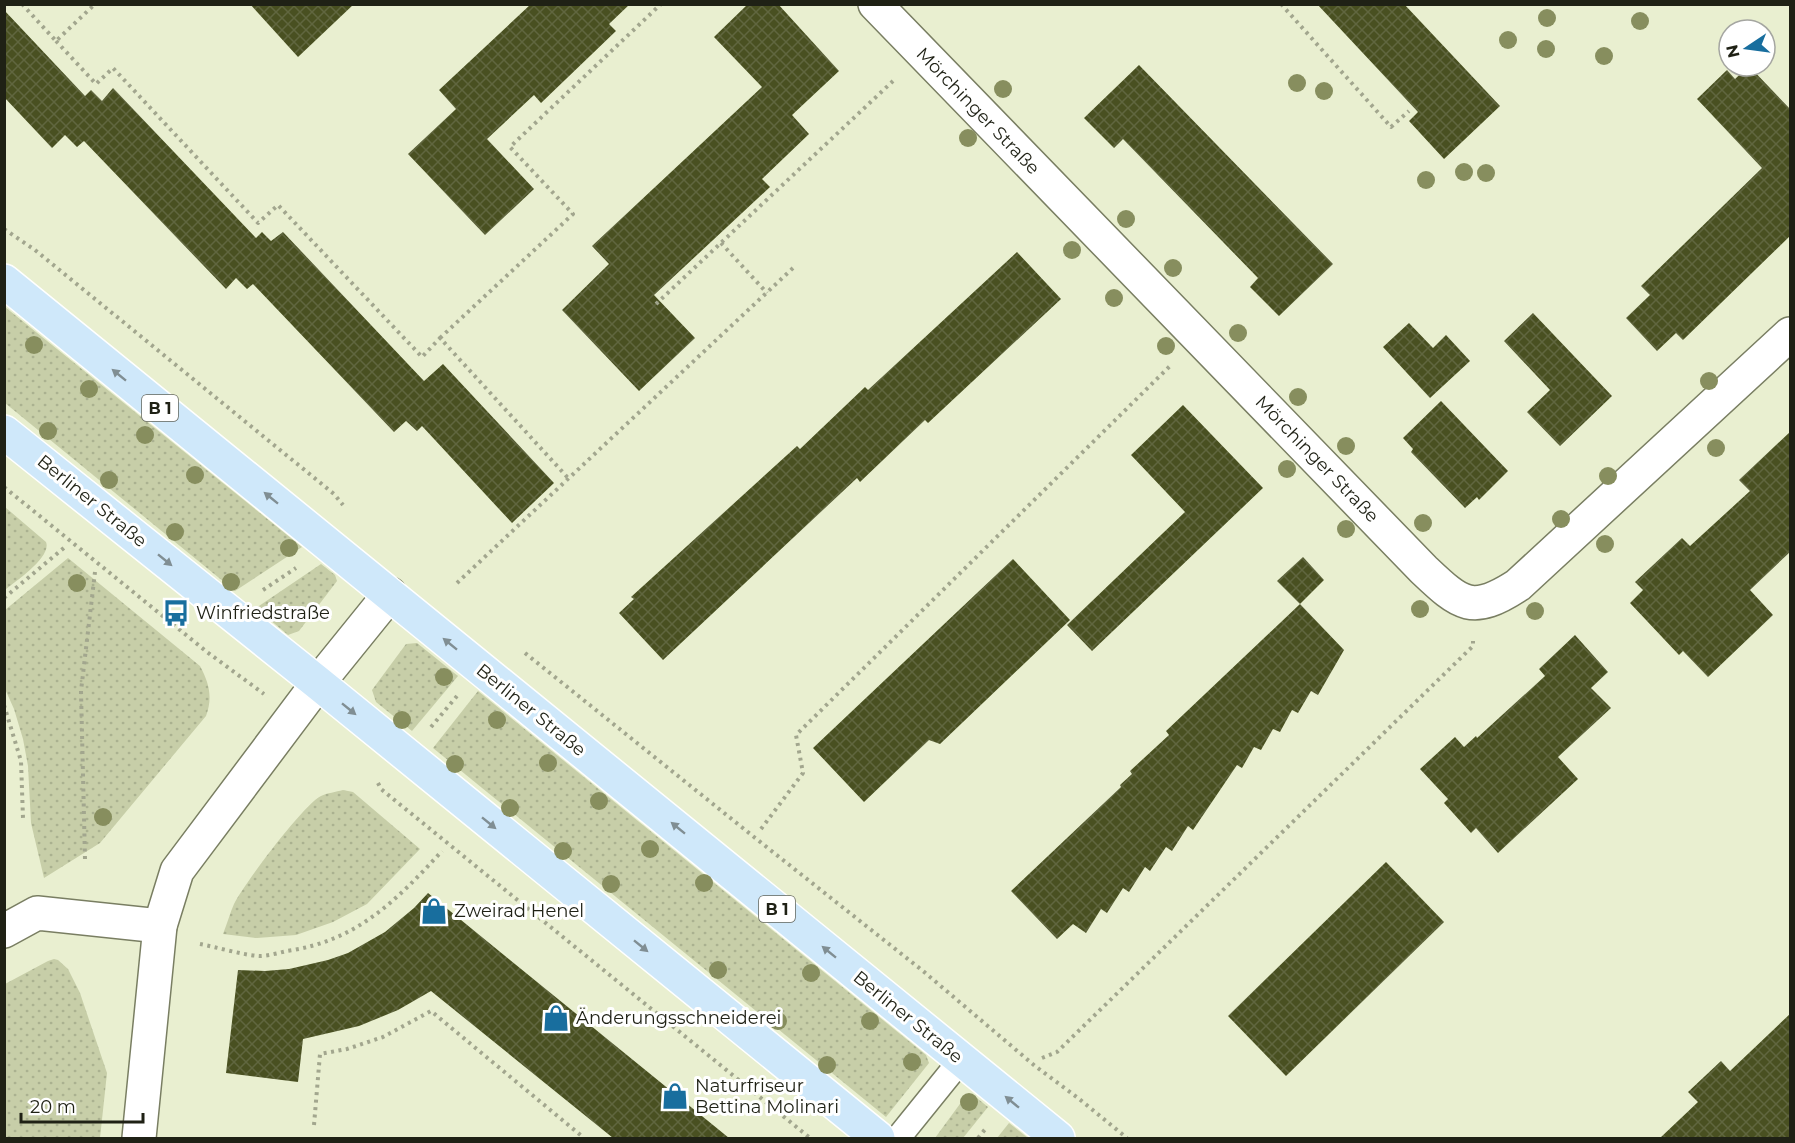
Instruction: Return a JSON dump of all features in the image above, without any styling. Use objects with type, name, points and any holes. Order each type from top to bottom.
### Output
[{"type":"main road","name":"Berliner Straße","points":[[4,281],[1058,1138]]},
{"type":"main road","name":"Berliner Straße","points":[[4,432],[318,683],[878,1138]]},
{"type":"street","name":"Mörchinger Straße","points":[[875,4],[1424,570],[1450,595],[1462,601],[1474,604],[1492,599],[1518,585],[1791,334]]},
{"type":"street","points":[[139,1138],[160,926],[177,871],[318,683],[390,594]]},
{"type":"street","points":[[4,931],[37,913],[160,926]]},
{"type":"lane","points":[[898,1138],[961,1060]]},
{"type":"path","points":[[22,4],[96,84],[113,68],[258,223],[278,205],[422,357],[573,214],[510,147],[661,4]]},
{"type":"path","points":[[56,41],[95,4]]},
{"type":"path","points":[[1281,4],[1391,127],[1409,111]]},
{"type":"path","points":[[656,304],[893,81]]},
{"type":"path","points":[[4,229],[35,250],[334,494],[349,512]]},
{"type":"path","points":[[721,243],[767,293]]},
{"type":"path","points":[[457,584],[793,268]]},
{"type":"path","points":[[440,338],[568,479]]},
{"type":"path","points":[[761,829],[803,773],[796,735],[1171,365]]},
{"type":"path","points":[[4,487],[229,670]]},
{"type":"path","points":[[4,598],[65,547]]},
{"type":"path","points":[[256,594],[303,563]]},
{"type":"path","points":[[85,859],[81,691],[95,572]]},
{"type":"path","points":[[1042,1058],[1057,1052],[1473,646]]},
{"type":"path","points":[[519,649],[535,659],[914,964],[1035,1066],[1127,1138]]},
{"type":"path","points":[[428,731],[461,691]]},
{"type":"path","points":[[4,705],[21,761],[23,818]]},
{"type":"path","points":[[376,780],[389,796],[810,1138]]},
{"type":"path","points":[[200,944],[259,956],[306,949],[345,935],[376,916],[422,873],[442,850]]},
{"type":"path","points":[[314,1125],[320,1054],[347,1049],[383,1037],[431,1011],[584,1138]]},
{"type":"green space","points":[[5,307],[302,547],[235,591],[5,403]]},
{"type":"green space","points":[[5,507],[46,542],[46,548],[39,561],[5,590]]},
{"type":"green space","points":[[68,558],[200,666],[208,684],[210,696],[206,716],[100,843],[44,878],[31,823],[28,766],[23,739],[5,689],[5,610]]},
{"type":"green space","points":[[321,564],[335,575],[337,581],[299,631],[288,635],[256,608]]},
{"type":"green space","points":[[417,643],[458,676],[412,731],[376,702],[372,690],[406,644]]},
{"type":"green space","points":[[478,691],[926,1055],[929,1063],[886,1117],[433,748]]},
{"type":"green space","points":[[343,790],[353,792],[420,849],[367,904],[333,922],[296,935],[257,938],[223,934],[240,894],[288,829],[321,796]]},
{"type":"green space","points":[[54,959],[68,969],[80,993],[107,1073],[100,1138],[5,1138],[5,984]]},
{"type":"green space","points":[[972,1094],[988,1107],[963,1138],[935,1138],[965,1097]]},
{"type":"green space","points":[[1009,1123],[1028,1138],[997,1138]]},
{"type":"building","points":[[250,4],[354,4],[298,57]]},
{"type":"building","points":[[531,4],[630,4],[609,24],[616,31],[541,103],[534,95],[487,139],[534,189],[485,235],[408,154],[456,109],[439,90]]},
{"type":"building","points":[[748,4],[778,4],[839,71],[792,115],[809,134],[762,179],[770,187],[654,295],[695,338],[639,391],[562,310],[609,264],[592,246],[762,87],[714,37]]},
{"type":"building","points":[[1317,4],[1404,4],[1500,106],[1444,159],[1409,121],[1418,112]]},
{"type":"building","points":[[4,10],[85,96],[91,90],[102,101],[113,88],[256,238],[262,232],[271,241],[283,232],[424,381],[443,364],[554,483],[512,523],[422,426],[417,431],[406,421],[394,432],[253,284],[247,289],[236,278],[226,289],[84,141],[77,147],[65,135],[52,148],[4,97]]},
{"type":"building","points":[[1139,65],[1333,264],[1279,316],[1250,287],[1258,278],[1123,139],[1114,148],[1084,118]]},
{"type":"building","points":[[1719,78],[1760,78],[1791,110],[1791,235],[1683,340],[1676,333],[1657,351],[1626,318],[1650,295],[1641,286],[1762,168],[1697,99]]},
{"type":"building","points":[[1017,252],[1061,299],[928,423],[925,420],[860,482],[857,478],[663,660],[619,613],[634,599],[631,597],[797,446],[800,449],[865,387],[868,390]]},
{"type":"building","points":[[1533,313],[1612,396],[1560,446],[1527,412],[1550,390],[1504,341]]},
{"type":"building","points":[[1409,323],[1433,348],[1446,335],[1470,361],[1430,398],[1383,347]]},
{"type":"building","points":[[1441,401],[1508,471],[1479,500],[1477,497],[1465,508],[1411,452],[1413,449],[1403,438]]},
{"type":"building","points":[[1183,405],[1263,488],[1092,651],[1067,625],[1185,512],[1131,455]]},
{"type":"building","points":[[1791,431],[1791,551],[1750,590],[1773,615],[1708,677],[1683,651],[1679,655],[1630,603],[1643,590],[1635,582],[1682,538],[1690,546],[1750,491],[1739,480]]},
{"type":"building","points":[[1303,557],[1324,580],[1300,604],[1277,581]]},
{"type":"building","points":[[1013,559],[1070,620],[940,744],[929,740],[864,802],[813,748]]},
{"type":"building","points":[[1300,604],[1344,650],[1318,695],[1311,691],[1298,713],[1292,710],[1280,732],[1273,729],[1261,750],[1254,747],[1242,768],[1237,765],[1193,830],[1188,826],[1172,851],[1166,847],[1150,871],[1145,867],[1129,892],[1123,888],[1107,913],[1101,909],[1086,933],[1073,924],[1057,939],[1011,891],[1121,787],[1120,785],[1132,774],[1130,771],[1169,735],[1166,731]]},
{"type":"building","points":[[1575,635],[1608,672],[1591,688],[1611,708],[1558,757],[1578,779],[1498,853],[1476,828],[1471,833],[1444,803],[1448,799],[1420,769],[1455,737],[1464,747],[1476,736],[1477,738],[1545,676],[1539,669]]},
{"type":"building","points":[[1386,862],[1444,922],[1286,1076],[1228,1016]]},
{"type":"building","points":[[428,893],[729,1138],[613,1138],[431,991],[398,1010],[359,1026],[303,1039],[298,1082],[226,1073],[238,970],[289,969],[348,953],[385,932]]},
{"type":"building","points":[[1791,1013],[1791,1138],[1660,1138],[1698,1102],[1688,1092],[1721,1061],[1730,1071]]},
{"type":"place","name":"Winfriedstraße","points":[[176,613]]},
{"type":"place","name":"Zweirad Henel","points":[[434,911]]},
{"type":"place","name":"Änderungsschneiderei","points":[[556,1018]]},
{"type":"place","name":"Naturfriseur Bettina Molinari","points":[[675,1096]]}]
